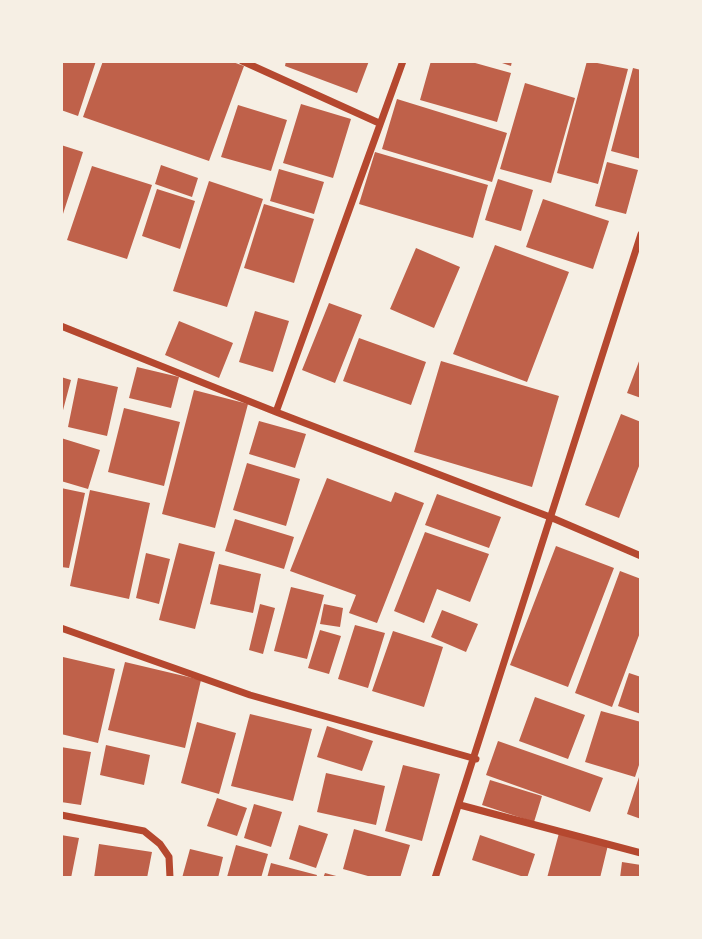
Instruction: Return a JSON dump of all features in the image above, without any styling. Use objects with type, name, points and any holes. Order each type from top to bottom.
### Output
[{"type":"street","points":[[242,61],[379,123]]},
{"type":"street","points":[[276,412],[403,61]]},
{"type":"street","points":[[435,878],[476,759],[641,234]]},
{"type":"street","points":[[61,326],[550,517],[641,556]]},
{"type":"street","points":[[61,628],[250,695],[476,759]]},
{"type":"street","points":[[460,805],[641,853]]},
{"type":"street","points":[[61,815],[144,831],[160,844],[169,857],[170,878]]},
{"type":"building","points":[[61,61],[96,61],[78,116],[61,110]]},
{"type":"building","points":[[103,61],[230,61],[244,66],[209,161],[83,117]]},
{"type":"building","points":[[286,61],[369,61],[357,93],[285,66]]},
{"type":"building","points":[[431,61],[468,61],[511,73],[497,122],[420,100]]},
{"type":"building","points":[[496,61],[512,61],[511,66]]},
{"type":"building","points":[[587,61],[628,69],[598,184],[557,173]]},
{"type":"building","points":[[633,68],[641,70],[641,159],[611,151]]},
{"type":"building","points":[[525,83],[575,98],[551,183],[500,169]]},
{"type":"building","points":[[397,99],[507,133],[492,182],[382,149]]},
{"type":"building","points":[[301,104],[351,119],[333,178],[283,163]]},
{"type":"building","points":[[238,105],[287,120],[271,171],[221,157]]},
{"type":"building","points":[[61,145],[83,152],[62,217],[61,217]]},
{"type":"building","points":[[375,152],[488,185],[473,238],[359,204]]},
{"type":"building","points":[[607,162],[638,170],[626,214],[595,206]]},
{"type":"building","points":[[161,165],[198,178],[192,197],[155,184]]},
{"type":"building","points":[[92,166],[152,185],[127,259],[67,240]]},
{"type":"building","points":[[279,169],[324,182],[314,214],[270,201]]},
{"type":"building","points":[[498,179],[533,190],[521,231],[485,220]]},
{"type":"building","points":[[209,181],[263,199],[227,307],[173,291]]},
{"type":"building","points":[[157,189],[195,201],[180,249],[142,236]]},
{"type":"building","points":[[543,199],[609,221],[593,269],[526,247]]},
{"type":"building","points":[[264,204],[314,219],[294,283],[244,268]]},
{"type":"building","points":[[495,245],[569,272],[527,382],[453,354]]},
{"type":"building","points":[[416,248],[460,267],[434,328],[390,309]]},
{"type":"building","points":[[329,303],[362,315],[335,383],[302,370]]},
{"type":"building","points":[[255,311],[289,321],[273,372],[239,362]]},
{"type":"building","points":[[179,321],[233,343],[219,378],[165,355]]},
{"type":"building","points":[[359,338],[426,362],[411,405],[343,381]]},
{"type":"building","points":[[641,356],[641,398],[627,393]]},
{"type":"building","points":[[441,361],[559,396],[532,487],[414,452]]},
{"type":"building","points":[[137,367],[179,377],[171,408],[129,398]]},
{"type":"building","points":[[61,377],[71,380],[62,414],[61,414]]},
{"type":"building","points":[[78,378],[118,387],[107,436],[68,427]]},
{"type":"building","points":[[194,390],[248,404],[215,528],[162,514]]},
{"type":"building","points":[[124,408],[180,422],[164,486],[108,472]]},
{"type":"building","points":[[621,414],[641,422],[641,461],[619,518],[585,505]]},
{"type":"building","points":[[259,421],[306,434],[295,468],[249,454]]},
{"type":"building","points":[[61,438],[100,450],[88,489],[61,481]]},
{"type":"building","points":[[247,463],[300,479],[286,526],[233,510]]},
{"type":"building","points":[[327,478],[391,502],[395,492],[424,503],[377,623],[349,613],[356,595],[290,571]]},
{"type":"building","points":[[61,488],[85,493],[69,568],[61,567]]},
{"type":"building","points":[[90,490],[150,503],[129,599],[70,586]]},
{"type":"building","points":[[437,494],[501,517],[489,548],[425,525]]},
{"type":"building","points":[[235,519],[294,537],[284,569],[225,551]]},
{"type":"building","points":[[425,532],[489,554],[470,602],[437,589],[424,623],[394,611]]},
{"type":"building","points":[[179,543],[215,552],[195,629],[159,620]]},
{"type":"building","points":[[556,546],[614,568],[568,687],[510,665]]},
{"type":"building","points":[[146,553],[170,559],[159,604],[136,598]]},
{"type":"building","points":[[219,564],[261,574],[253,613],[210,604]]},
{"type":"building","points":[[620,571],[641,579],[641,630],[612,707],[575,693]]},
{"type":"building","points":[[291,587],[324,595],[307,659],[274,651]]},
{"type":"building","points":[[260,604],[275,608],[263,654],[249,650]]},
{"type":"building","points":[[324,604],[343,608],[340,627],[320,624]]},
{"type":"building","points":[[442,610],[478,624],[466,652],[431,637]]},
{"type":"building","points":[[355,625],[385,633],[368,688],[338,679]]},
{"type":"building","points":[[320,630],[341,636],[329,674],[308,668]]},
{"type":"building","points":[[393,631],[443,647],[424,707],[372,691]]},
{"type":"building","points":[[63,657],[115,669],[98,743],[61,734]]},
{"type":"building","points":[[125,662],[201,680],[185,748],[108,730]]},
{"type":"building","points":[[629,673],[641,677],[641,714],[618,706]]},
{"type":"building","points":[[535,697],[585,715],[568,759],[519,741]]},
{"type":"building","points":[[601,711],[641,722],[641,759],[635,777],[585,762]]},
{"type":"building","points":[[250,714],[312,729],[293,801],[231,786]]},
{"type":"building","points":[[197,722],[236,733],[219,794],[181,783]]},
{"type":"building","points":[[327,726],[373,741],[362,771],[317,757]]},
{"type":"building","points":[[498,741],[603,778],[590,812],[486,775]]},
{"type":"building","points":[[106,745],[150,755],[144,785],[100,775]]},
{"type":"building","points":[[61,747],[91,752],[81,805],[61,802]]},
{"type":"building","points":[[403,765],[440,774],[422,841],[385,831]]},
{"type":"building","points":[[326,773],[385,786],[376,825],[317,812]]},
{"type":"building","points":[[641,774],[641,819],[627,814]]},
{"type":"building","points":[[490,780],[542,796],[534,822],[482,805]]},
{"type":"building","points":[[217,798],[247,808],[237,836],[207,826]]},
{"type":"building","points":[[254,804],[282,812],[271,847],[244,838]]},
{"type":"building","points":[[299,825],[328,834],[316,868],[289,859]]},
{"type":"building","points":[[354,829],[410,845],[400,878],[375,878],[343,869]]},
{"type":"building","points":[[559,833],[608,845],[600,878],[547,878]]},
{"type":"building","points":[[61,835],[79,838],[71,878],[61,878]]},
{"type":"building","points":[[480,835],[535,854],[527,878],[472,860]]},
{"type":"building","points":[[99,844],[152,852],[147,878],[94,878]]},
{"type":"building","points":[[236,845],[268,854],[261,878],[227,877]]},
{"type":"building","points":[[190,849],[223,857],[218,878],[182,878]]},
{"type":"building","points":[[622,862],[641,865],[641,878],[620,878]]},
{"type":"building","points":[[271,863],[317,875],[316,878],[267,878]]},
{"type":"building","points":[[325,873],[340,877],[340,878],[323,878]]}]
